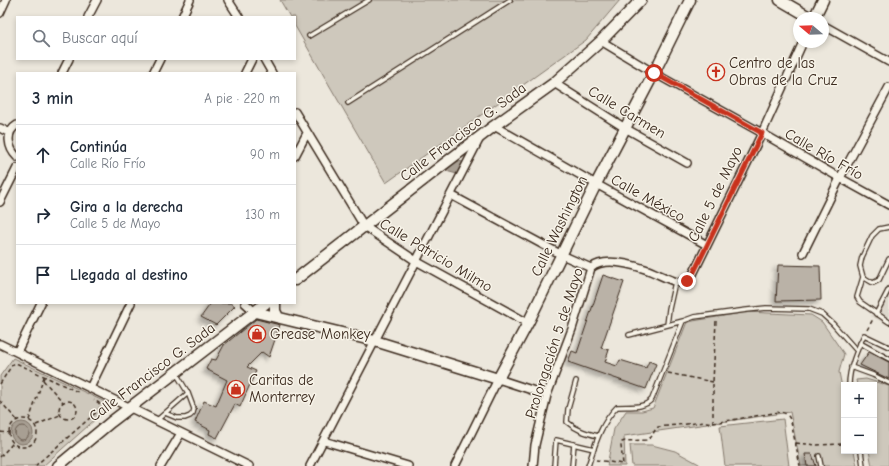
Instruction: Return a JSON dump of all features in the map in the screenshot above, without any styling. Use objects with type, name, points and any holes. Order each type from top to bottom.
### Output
[{"type":"street","points":[[0,13],[6,0]]},
{"type":"street","points":[[89,16],[97,0]]},
{"type":"street","points":[[182,16],[190,0]]},
{"type":"street","points":[[228,0],[237,16]]},
{"type":"street","name":"Calle Francisco G. Sada","points":[[296,279],[444,164],[554,83],[601,41],[641,0]]},
{"type":"street","name":"Calle Washington","points":[[455,466],[690,0]]},
{"type":"street","points":[[780,0],[801,12]]},
{"type":"street","points":[[817,12],[824,0]]},
{"type":"street","points":[[829,28],[889,62]]},
{"type":"street","name":"Calle Río Frío","points":[[601,41],[654,73],[889,205]]},
{"type":"street","name":"Calle 5 de Mayo","points":[[675,282],[683,283],[693,274],[762,133],[800,48]]},
{"type":"street","points":[[62,72],[68,60]]},
{"type":"street","points":[[154,72],[160,60]]},
{"type":"street","points":[[246,72],[252,60]]},
{"type":"street","points":[[265,60],[271,72]]},
{"type":"street","name":"Calle Carmen","points":[[554,83],[625,128],[687,163]]},
{"type":"street","points":[[804,253],[840,178],[889,87]]},
{"type":"street","name":"Calle Patricio Milmo","points":[[296,114],[364,226],[416,261],[528,323]]},
{"type":"street","points":[[16,126],[13,127],[8,138],[11,150],[16,156]]},
{"type":"street","name":"Calle México","points":[[494,126],[707,245]]},
{"type":"street","points":[[0,128],[10,133]]},
{"type":"street","points":[[296,154],[307,133]]},
{"type":"street","points":[[310,466],[482,136]]},
{"type":"street","points":[[0,202],[16,170]]},
{"type":"street","points":[[451,195],[562,255],[591,268]]},
{"type":"street","name":"Prolongación 5 de Mayo","points":[[533,466],[535,445],[547,395],[572,329],[591,268],[595,264],[603,262],[616,262],[645,269],[675,282]]},
{"type":"street","points":[[17,352],[41,304]]},
{"type":"street","points":[[90,388],[131,304]]},
{"type":"street","points":[[246,304],[255,312],[375,341],[547,395]]},
{"type":"street","name":"Calle Francisco G. Sada","points":[[58,466],[111,422],[265,304]]},
{"type":"street","points":[[275,304],[275,311],[278,317]]},
{"type":"street","points":[[0,344],[249,466]]},
{"type":"street","points":[[161,466],[181,433]]},
{"type":"street","points":[[324,440],[408,466]]},
{"type":"lane","points":[[309,36],[369,0]]},
{"type":"lane","points":[[348,103],[510,0]]},
{"type":"lane","points":[[889,228],[879,229],[872,236],[862,257],[860,266],[863,277],[857,297],[860,302],[889,322]]},
{"type":"lane","points":[[863,277],[873,283],[879,280],[889,259]]},
{"type":"lane","points":[[667,325],[675,282]]},
{"type":"lane","points":[[876,314],[889,289]]},
{"type":"lane","points":[[629,335],[694,317],[766,308],[809,309],[822,314],[857,351]]},
{"type":"lane","points":[[588,466],[598,436],[610,414],[617,408],[643,406],[649,403],[652,399],[683,320]]},
{"type":"lane","points":[[849,382],[851,367],[864,335],[889,347]]},
{"type":"lane","points":[[860,343],[889,359]]},
{"type":"lane","points":[[851,367],[889,383]]},
{"type":"lane","points":[[165,413],[177,418],[184,418],[190,416],[194,409],[188,393],[175,372]]},
{"type":"lane","points":[[576,381],[568,409],[567,422],[580,431],[598,436]]},
{"type":"lane","points":[[156,421],[188,393]]},
{"type":"lane","points":[[554,466],[556,440],[594,449]]},
{"type":"lane","points":[[572,466],[574,444]]},
{"type":"lane","points":[[861,454],[863,466]]},
{"type":"lane","points":[[819,456],[820,466]]},
{"type":"path","points":[[714,423],[713,382],[716,314]]},
{"type":"path","points":[[864,335],[876,314]]},
{"type":"path","points":[[0,384],[12,365],[18,364],[80,393]]},
{"type":"path","points":[[29,420],[48,368]]},
{"type":"path","points":[[663,372],[713,382]]},
{"type":"path","points":[[43,380],[63,402]]},
{"type":"path","points":[[69,400],[75,403],[78,409],[76,416],[70,420],[63,418],[58,410],[59,406],[63,402],[69,400]]},
{"type":"path","points":[[35,466],[99,410],[99,402],[94,400]]},
{"type":"path","points":[[0,401],[17,420]]},
{"type":"path","points":[[590,459],[623,465],[622,442],[650,439],[655,429],[658,427],[705,422],[714,423],[780,412],[788,415],[790,418],[800,466]]},
{"type":"path","points":[[35,426],[60,415]]},
{"type":"path","points":[[17,420],[29,420],[35,426],[37,431],[36,438],[33,443],[27,447],[21,447],[13,443],[10,439],[9,433],[11,426],[17,420]]},
{"type":"path","points":[[0,432],[9,433]]},
{"type":"path","points":[[0,457],[13,443]]},
{"type":"path","points":[[796,443],[817,445],[841,444]]},
{"type":"shaded area","points":[[280,0],[620,0],[586,40],[386,183],[296,28],[296,16],[289,16]]},
{"type":"shaded area","points":[[889,284],[889,326],[871,316]]},
{"type":"shaded area","points":[[747,312],[811,315],[822,322],[844,354],[839,372],[841,382],[841,454],[855,454],[857,466],[801,466],[790,412],[624,436],[625,466],[607,466],[614,429],[626,411],[642,411],[653,408],[687,322]]},
{"type":"shaded area","points":[[13,358],[105,402],[107,409],[43,466],[0,466],[0,376]]},
{"type":"shaded area","points":[[866,379],[876,382],[856,382],[856,380]]},
{"type":"shaded area","points":[[877,382],[889,386],[889,466],[872,466],[870,454],[877,454]]},
{"type":"shaded area","points":[[783,419],[789,466],[725,466],[720,426]]},
{"type":"shaded area","points":[[630,445],[652,445],[675,451],[699,464],[700,466],[632,466]]},
{"type":"water","points":[[454,160],[463,162],[457,174],[446,171]]},
{"type":"water","points":[[22,422],[30,425],[33,433],[30,441],[22,444],[14,441],[11,433],[14,425]]},
{"type":"building","points":[[778,265],[820,266],[821,300],[776,301]]},
{"type":"building","points":[[603,275],[624,282],[601,348],[609,350],[605,362],[617,366],[620,360],[646,368],[649,361],[656,364],[646,389],[568,362],[572,351],[577,353]]},
{"type":"building","points":[[210,304],[232,304],[235,306],[216,325],[201,317]]},
{"type":"building","points":[[256,319],[280,325],[269,357],[262,352],[247,367],[256,371],[240,407],[235,404],[217,438],[209,434],[210,430],[195,422],[204,401],[216,406],[227,380],[206,369],[211,359],[216,360],[224,345]]},
{"type":"building","points":[[869,352],[889,362],[889,379],[860,365]]},
{"type":"building","points":[[805,454],[812,454],[816,466],[807,466]]},
{"type":"place","name":"Centro de las Obras de la Cruz","points":[[716,72]]},
{"type":"place","name":"Grease Monkey","points":[[257,334]]},
{"type":"place","name":"Caritas de Monterrey","points":[[236,389]]},
{"type":"route","points":[[654,73],[762,133],[693,274],[687,281]]}]
